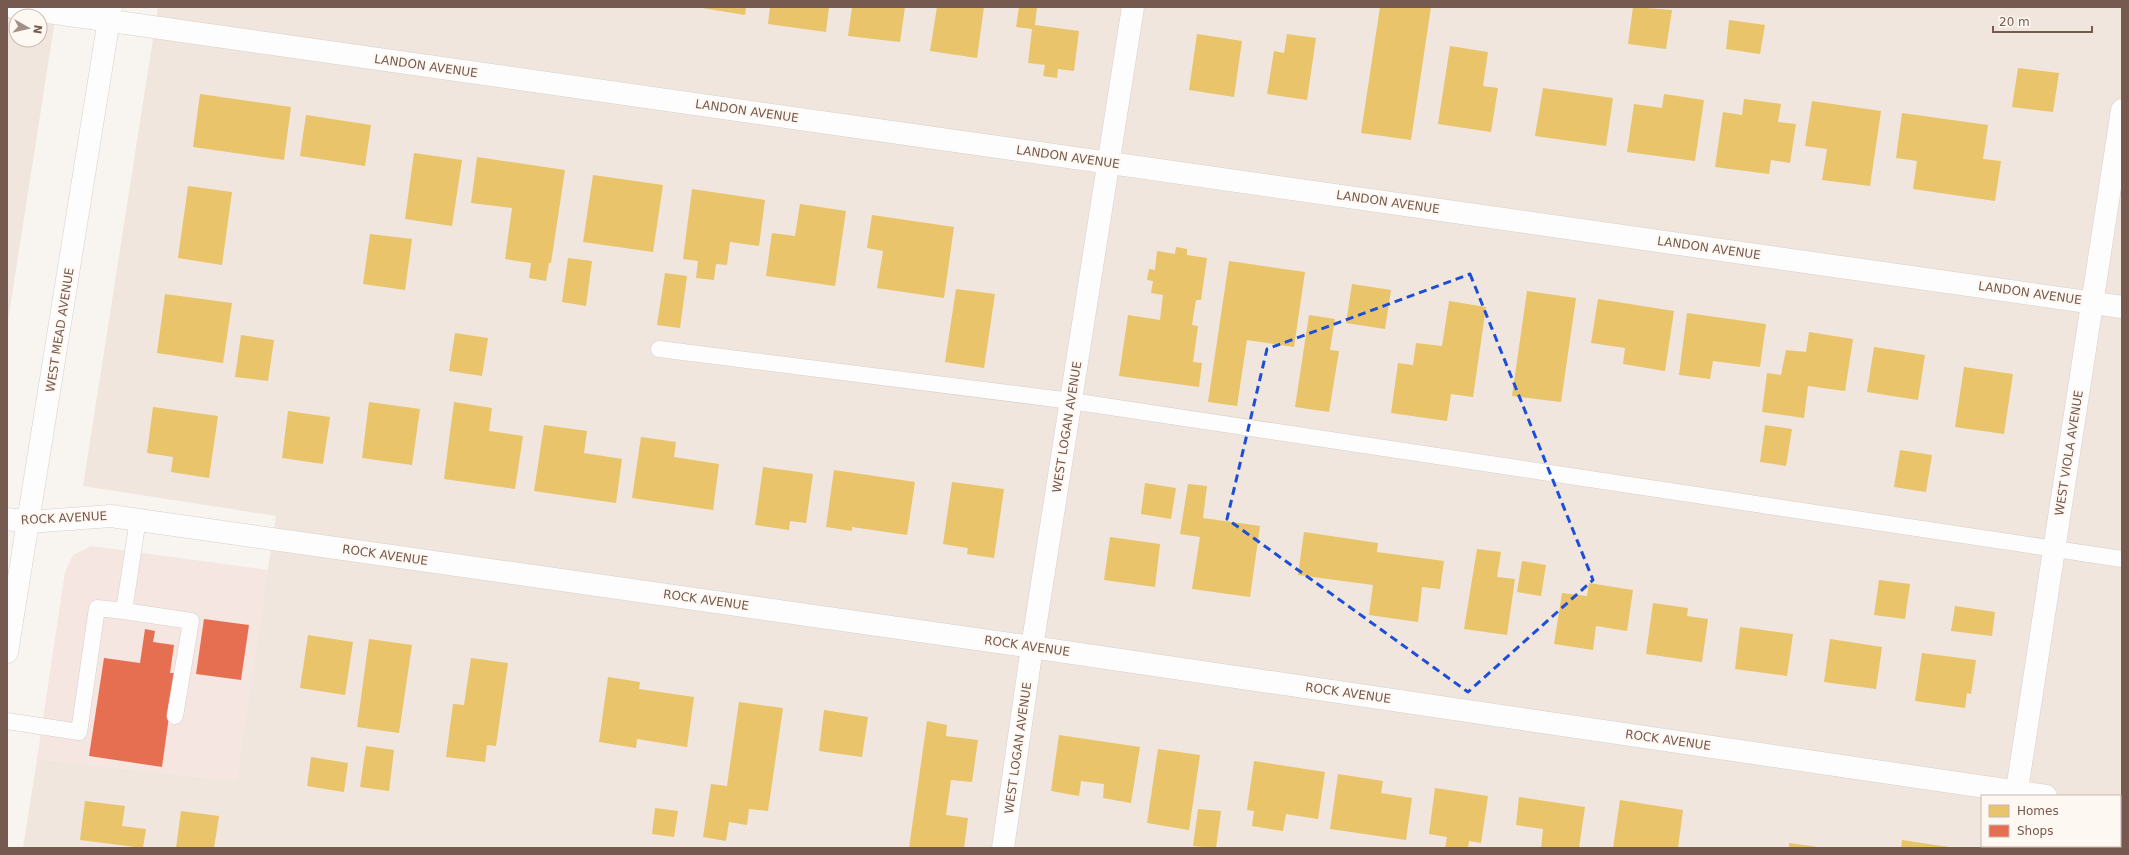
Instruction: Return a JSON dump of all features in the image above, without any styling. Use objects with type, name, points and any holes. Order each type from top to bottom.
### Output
[{"type":"street","name":"LANDON AVENUE","points":[[13,7],[110,14],[1108,162],[2122,306]]},
{"type":"street","name":"WEST LOGAN AVENUE","points":[[1003,848],[1032,647],[1133,7]]},
{"type":"street","name":"WEST MEAD AVENUE","points":[[7,652],[110,14]]},
{"type":"street","name":"WEST VIOLA AVENUE","points":[[2017,794],[2122,110]]},
{"type":"street","name":"ROCK AVENUE","points":[[7,519],[29,522],[111,516],[138,519],[1032,647],[2032,795]]},
{"type":"lane","points":[[659,349],[1071,401],[2054,550],[2122,559]]},
{"type":"lane","points":[[124,611],[138,519]]},
{"type":"lane","points":[[7,721],[79,732],[97,608],[190,621],[175,716]]},
{"type":"highlighted area","points":[[1470,274],[1593,580],[1468,692],[1227,519],[1267,349]]},
{"type":"shaded area","points":[[7,7],[57,7],[7,327]]},
{"type":"shaded area","points":[[158,7],[2122,7],[2122,848],[23,848],[37,759],[236,781],[276,516],[83,486]]},
{"type":"shaded area","points":[[91,546],[268,570],[236,781],[37,759],[65,572],[73,555]]},
{"type":"building: Homes","points":[[702,7],[746,7],[745,15]]},
{"type":"building: Homes","points":[[770,7],[829,7],[826,32],[768,24]]},
{"type":"building: Homes","points":[[852,7],[905,7],[900,42],[848,36]]},
{"type":"building: Homes","points":[[937,7],[984,7],[977,58],[930,51]]},
{"type":"building: Homes","points":[[1019,7],[1037,7],[1035,25],[1079,31],[1074,71],[1058,69],[1057,78],[1043,76],[1045,65],[1028,63],[1032,29],[1016,27]]},
{"type":"building: Homes","points":[[1380,7],[1431,7],[1411,140],[1361,133]]},
{"type":"building: Homes","points":[[1633,7],[1672,10],[1666,49],[1628,44]]},
{"type":"building: Homes","points":[[1729,20],[1765,25],[1760,54],[1726,49]]},
{"type":"building: Homes","points":[[1197,34],[1242,41],[1234,97],[1189,90]]},
{"type":"building: Homes","points":[[1287,34],[1316,38],[1307,100],[1267,94],[1274,51],[1284,53]]},
{"type":"building: Homes","points":[[1450,46],[1488,52],[1483,86],[1498,88],[1491,132],[1438,124]]},
{"type":"building: Homes","points":[[2018,68],[2059,73],[2053,112],[2012,107]]},
{"type":"building: Homes","points":[[1543,88],[1613,98],[1606,146],[1535,136]]},
{"type":"building: Homes","points":[[200,94],[291,107],[284,160],[193,147]]},
{"type":"building: Homes","points":[[1664,94],[1704,100],[1695,161],[1627,152],[1634,104],[1662,108]]},
{"type":"building: Homes","points":[[1744,99],[1781,104],[1778,122],[1796,124],[1790,163],[1771,160],[1769,174],[1715,167],[1723,112],[1742,115]]},
{"type":"building: Homes","points":[[1812,101],[1881,111],[1870,186],[1822,180],[1827,149],[1805,146]]},
{"type":"building: Homes","points":[[1902,113],[1988,125],[1983,159],[2001,161],[1995,201],[1913,189],[1917,161],[1896,158]]},
{"type":"building: Homes","points":[[306,115],[371,125],[365,166],[300,156]]},
{"type":"building: Homes","points":[[414,153],[462,160],[452,226],[405,219]]},
{"type":"building: Homes","points":[[477,157],[565,170],[551,263],[549,263],[546,281],[529,278],[531,263],[505,259],[512,208],[471,203]]},
{"type":"building: Homes","points":[[593,175],[663,185],[653,252],[583,242]]},
{"type":"building: Homes","points":[[188,186],[232,192],[222,265],[178,258]]},
{"type":"building: Homes","points":[[692,189],[765,200],[759,246],[730,242],[727,265],[716,264],[714,280],[696,278],[698,261],[683,259]]},
{"type":"building: Homes","points":[[800,204],[846,211],[835,286],[766,276],[772,233],[795,236]]},
{"type":"building: Homes","points":[[872,215],[954,227],[944,298],[877,288],[883,251],[867,248]]},
{"type":"building: Homes","points":[[370,234],[412,239],[405,290],[363,284]]},
{"type":"building: Homes","points":[[1176,247],[1187,249],[1187,255],[1207,258],[1201,300],[1196,300],[1192,325],[1198,326],[1193,362],[1202,363],[1199,387],[1119,376],[1128,315],[1160,320],[1163,295],[1151,293],[1153,281],[1147,280],[1149,269],[1155,270],[1157,251],[1175,254]]},
{"type":"building: Homes","points":[[568,258],[592,261],[586,306],[562,302]]},
{"type":"building: Homes","points":[[1229,261],[1305,272],[1294,347],[1247,340],[1237,406],[1208,402]]},
{"type":"building: Homes","points":[[665,273],[687,276],[680,328],[657,325]]},
{"type":"building: Homes","points":[[1352,284],[1391,290],[1385,329],[1346,323]]},
{"type":"building: Homes","points":[[956,289],[995,294],[984,368],[945,362]]},
{"type":"building: Homes","points":[[1527,291],[1576,298],[1561,402],[1512,396]]},
{"type":"building: Homes","points":[[165,294],[232,303],[223,363],[157,353]]},
{"type":"building: Homes","points":[[1598,299],[1674,311],[1665,371],[1623,364],[1625,348],[1591,343]]},
{"type":"building: Homes","points":[[1449,301],[1486,307],[1473,397],[1451,394],[1447,421],[1391,413],[1398,363],[1413,365],[1416,343],[1442,346]]},
{"type":"building: Homes","points":[[1687,313],[1766,324],[1760,367],[1713,361],[1710,379],[1679,375]]},
{"type":"building: Homes","points":[[1309,315],[1335,319],[1330,350],[1339,351],[1329,412],[1295,407]]},
{"type":"building: Homes","points":[[1809,332],[1853,339],[1845,391],[1808,386],[1804,418],[1762,412],[1767,373],[1781,375],[1786,350],[1806,352]]},
{"type":"building: Homes","points":[[455,333],[488,338],[482,376],[449,371]]},
{"type":"building: Homes","points":[[241,335],[274,340],[268,381],[235,377]]},
{"type":"building: Homes","points":[[1874,347],[1925,355],[1918,400],[1867,392]]},
{"type":"building: Homes","points":[[1964,367],[2013,374],[2004,434],[1955,427]]},
{"type":"building: Homes","points":[[369,402],[420,409],[412,465],[362,458]]},
{"type":"building: Homes","points":[[454,402],[492,408],[489,431],[523,436],[515,489],[444,479]]},
{"type":"building: Homes","points":[[153,407],[218,416],[209,478],[171,472],[173,457],[147,453]]},
{"type":"building: Homes","points":[[288,411],[330,417],[323,464],[282,458]]},
{"type":"building: Homes","points":[[544,425],[587,431],[584,453],[622,459],[616,503],[534,491]]},
{"type":"building: Homes","points":[[1765,425],[1792,429],[1786,466],[1760,462]]},
{"type":"building: Homes","points":[[641,437],[676,442],[674,457],[719,464],[713,510],[632,498]]},
{"type":"building: Homes","points":[[1900,450],[1932,455],[1926,492],[1894,487]]},
{"type":"building: Homes","points":[[763,467],[813,474],[806,523],[790,521],[789,530],[755,525]]},
{"type":"building: Homes","points":[[834,470],[915,482],[907,535],[852,527],[852,531],[826,527]]},
{"type":"building: Homes","points":[[952,482],[1004,489],[994,558],[967,554],[968,548],[943,544]]},
{"type":"building: Homes","points":[[1145,483],[1176,488],[1171,519],[1141,514]]},
{"type":"building: Homes","points":[[1188,484],[1207,486],[1203,518],[1260,526],[1250,597],[1192,589],[1200,537],[1180,534]]},
{"type":"building: Homes","points":[[1304,532],[1378,543],[1377,552],[1444,561],[1440,589],[1422,587],[1418,622],[1369,615],[1373,585],[1298,575]]},
{"type":"building: Homes","points":[[1110,537],[1160,544],[1155,587],[1104,580]]},
{"type":"building: Homes","points":[[1477,549],[1501,552],[1497,577],[1515,579],[1507,635],[1464,629]]},
{"type":"building: Homes","points":[[1522,561],[1546,565],[1541,596],[1517,592]]},
{"type":"building: Homes","points":[[1879,580],[1910,584],[1905,619],[1874,615]]},
{"type":"building: Homes","points":[[1589,583],[1633,590],[1627,631],[1596,626],[1593,650],[1554,644],[1562,593],[1587,596]]},
{"type":"building: Homes","points":[[1653,603],[1688,608],[1687,616],[1708,619],[1702,662],[1646,654]]},
{"type":"building: Homes","points":[[1955,606],[1995,612],[1992,636],[1951,631]]},
{"type":"building: Homes","points":[[1740,627],[1793,634],[1787,676],[1735,669]]},
{"type":"building: Homes","points":[[308,635],[353,642],[345,695],[300,688]]},
{"type":"building: Homes","points":[[369,639],[412,645],[399,733],[357,727]]},
{"type":"building: Homes","points":[[1830,639],[1882,647],[1876,689],[1824,682]]},
{"type":"building: Homes","points":[[1922,653],[1976,660],[1971,694],[1967,693],[1965,708],[1915,701]]},
{"type":"building: Homes","points":[[471,658],[508,663],[496,746],[487,745],[485,762],[446,757],[453,704],[464,705]]},
{"type":"building: Homes","points":[[608,677],[640,682],[639,689],[694,697],[687,747],[637,739],[636,748],[599,742]]},
{"type":"building: Homes","points":[[739,702],[783,708],[768,811],[749,809],[747,825],[729,822],[726,841],[703,837],[711,784],[727,786]]},
{"type":"building: Homes","points":[[824,710],[868,717],[862,757],[819,751]]},
{"type":"building: Homes","points":[[927,721],[947,725],[946,736],[978,740],[972,782],[951,780],[946,815],[968,818],[964,848],[909,848]]},
{"type":"building: Homes","points":[[1059,735],[1140,747],[1131,803],[1103,798],[1104,784],[1081,781],[1079,796],[1051,791]]},
{"type":"building: Homes","points":[[366,746],[394,750],[389,791],[360,787]]},
{"type":"building: Homes","points":[[1158,749],[1200,755],[1189,830],[1147,823]]},
{"type":"building: Homes","points":[[311,757],[348,763],[344,792],[307,786]]},
{"type":"building: Homes","points":[[1254,761],[1325,772],[1318,819],[1286,814],[1283,831],[1252,826],[1254,811],[1247,810]]},
{"type":"building: Homes","points":[[1338,774],[1383,781],[1381,793],[1412,798],[1406,840],[1330,829]]},
{"type":"building: Homes","points":[[1435,788],[1488,796],[1481,843],[1469,841],[1468,848],[1445,848],[1447,837],[1429,834]]},
{"type":"building: Homes","points":[[1519,797],[1585,807],[1579,848],[1541,848],[1543,829],[1516,825]]},
{"type":"building: Homes","points":[[1620,800],[1683,810],[1678,848],[1613,848]]},
{"type":"building: Homes","points":[[85,801],[125,806],[122,826],[146,829],[143,848],[80,840]]},
{"type":"building: Homes","points":[[655,808],[678,811],[674,837],[652,834]]},
{"type":"building: Homes","points":[[1198,809],[1221,811],[1216,848],[1193,846]]},
{"type":"building: Homes","points":[[181,811],[219,816],[214,848],[176,848]]},
{"type":"building: Homes","points":[[1902,840],[1949,847],[1949,848],[1901,848]]},
{"type":"building: Homes","points":[[1789,843],[1818,847],[1818,848],[1789,848]]},
{"type":"building: Shops","points":[[204,619],[249,625],[241,680],[196,674]]},
{"type":"building: Shops","points":[[145,629],[155,631],[153,642],[174,645],[170,673],[175,673],[162,767],[89,756],[104,658],[140,663]]}]
